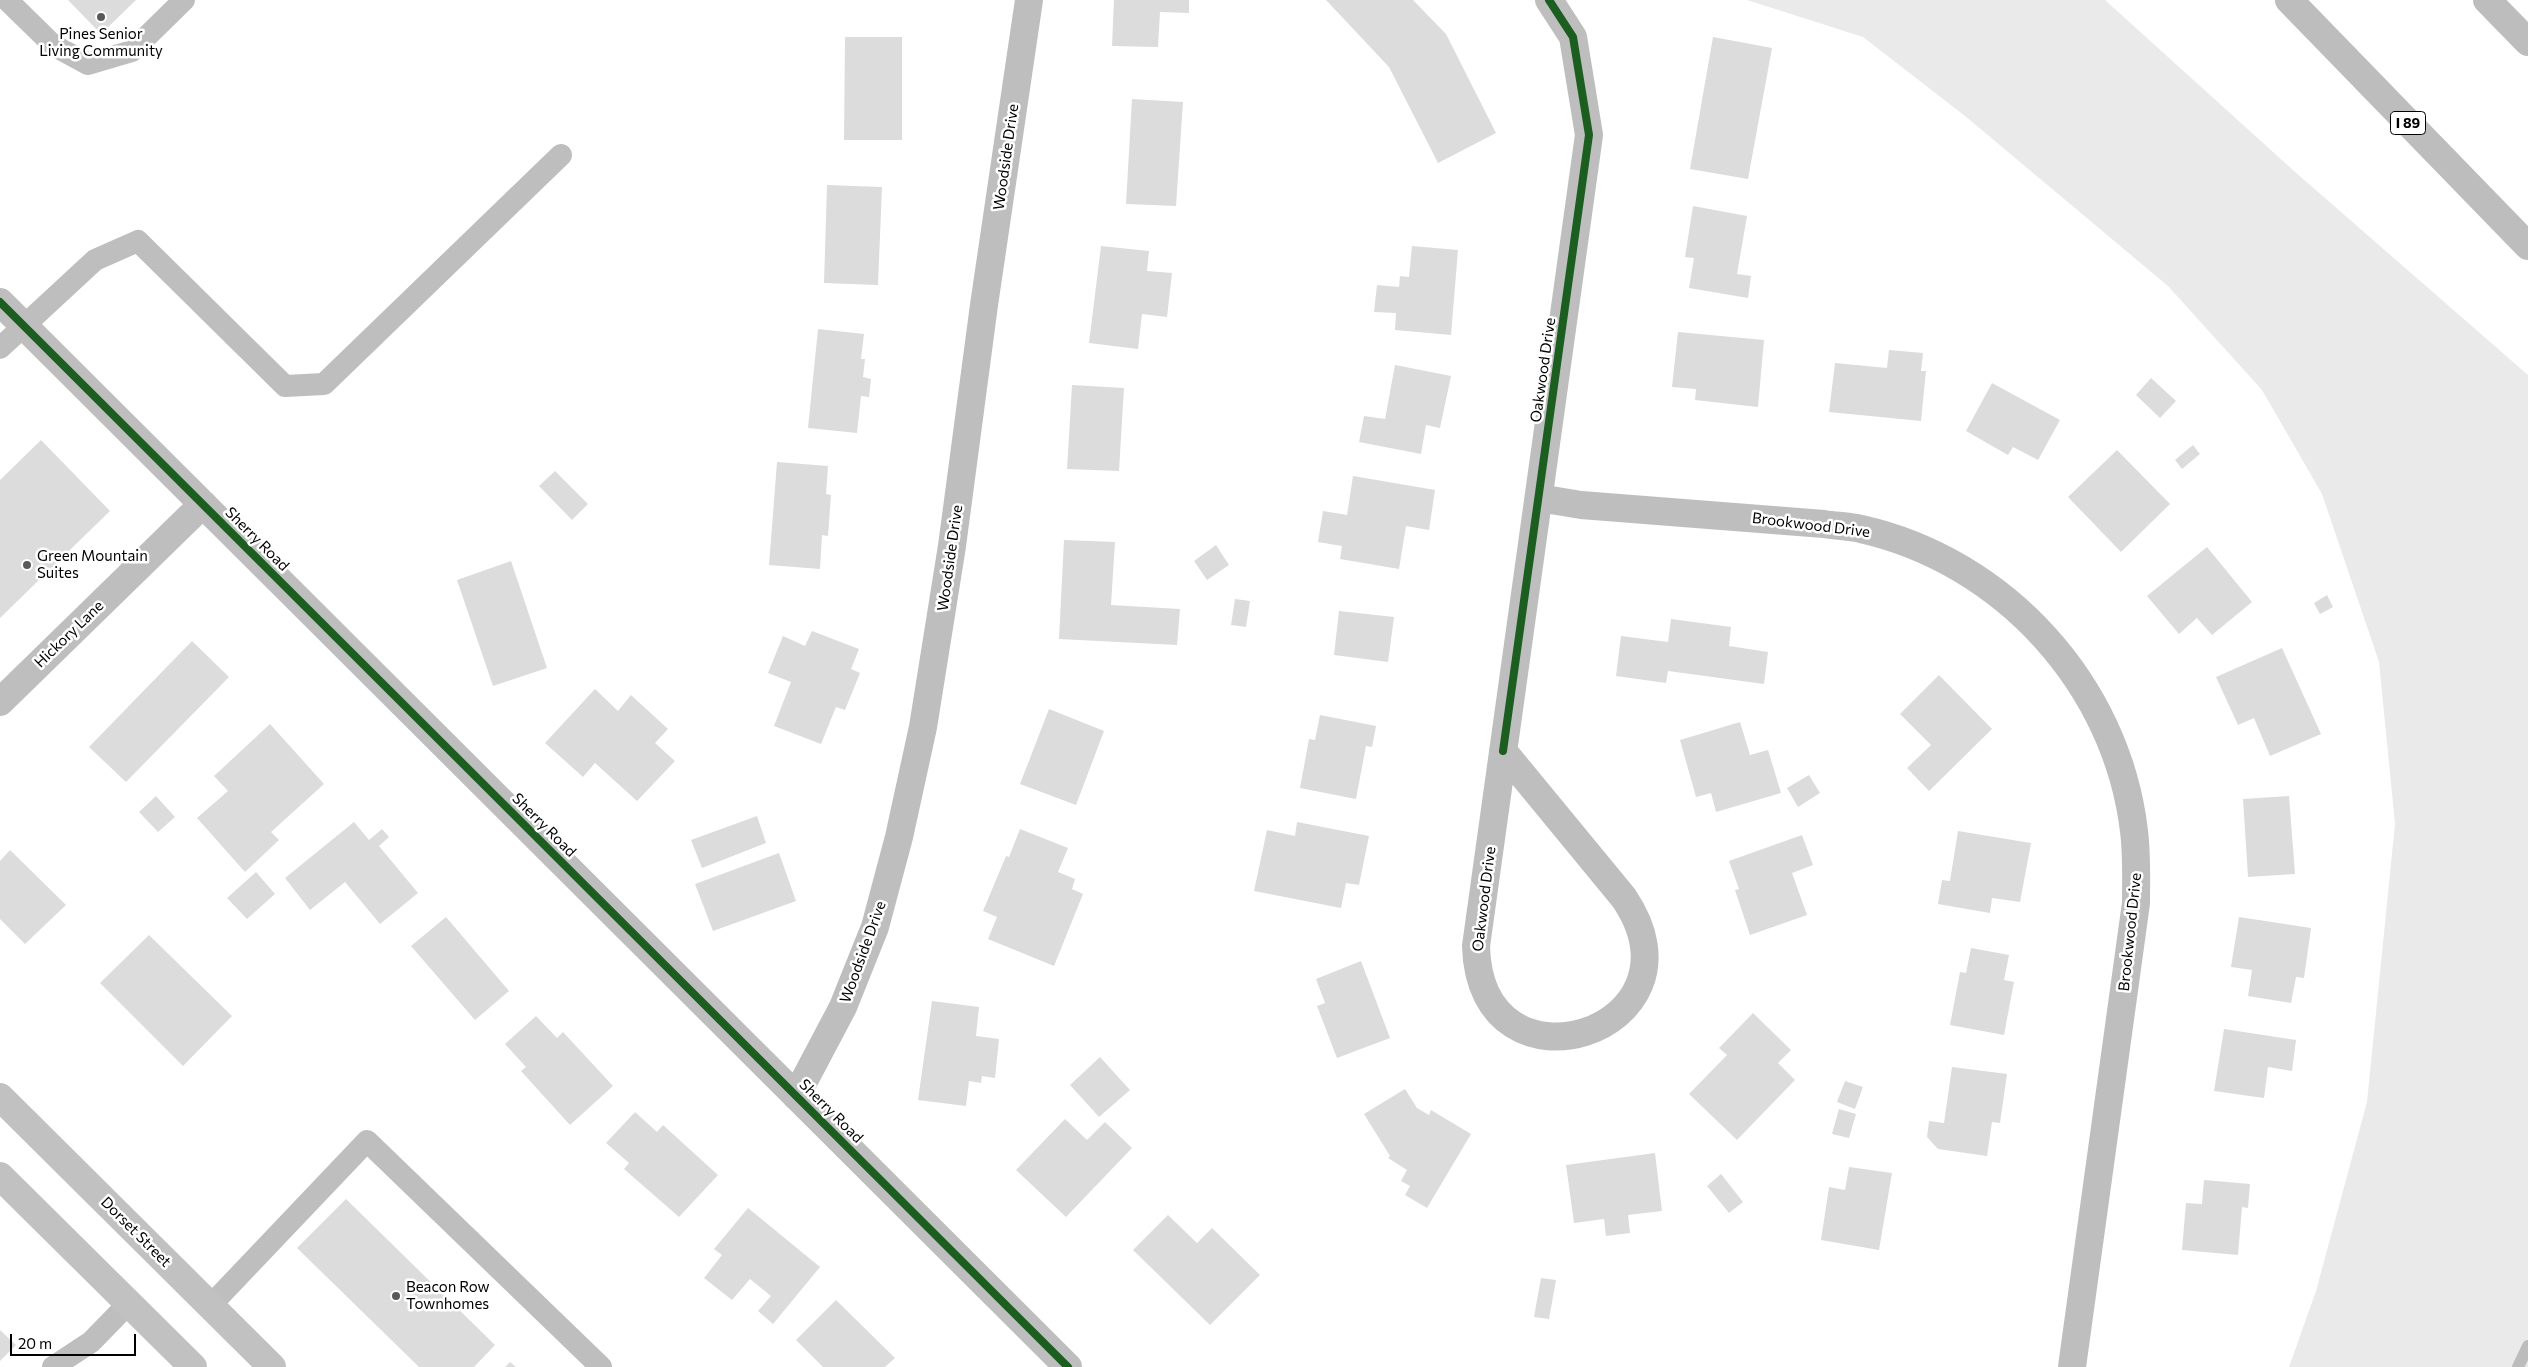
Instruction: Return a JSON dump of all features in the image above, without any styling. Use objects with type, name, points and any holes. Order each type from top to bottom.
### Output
[{"type":"highway","name":"I 89","points":[[2289,0],[2528,246]]},
{"type":"highway","points":[[2487,0],[2528,42]]},
{"type":"main road","name":"Dorset Street","points":[[0,1097],[272,1367]]},
{"type":"main road","points":[[0,1176],[193,1367]]},
{"type":"street","name":"Woodside Drive","points":[[796,1096],[843,1007],[875,927],[899,837],[915,766],[934,668],[984,305],[1029,0]]},
{"type":"street","name":"Oakwood Drive","points":[[1503,751],[1624,898],[1635,914],[1642,932],[1644,951],[1643,971],[1631,998],[1612,1020],[1595,1030],[1577,1036],[1538,1034],[1519,1027],[1504,1015],[1491,1001],[1482,984],[1477,965],[1476,946],[1503,751],[1539,498],[1589,135],[1573,37],[1549,0]]},
{"type":"street","name":"Sherry Road","points":[[0,302],[1068,1367]]},
{"type":"street","name":"Brookwood Drive","points":[[1539,498],[1581,504],[1860,528],[1895,538],[1929,551],[1992,588],[2045,636],[2088,694],[2104,726],[2120,769],[2134,830],[2137,866],[2136,903],[2072,1367]]},
{"type":"street","name":"Hickory Lane","points":[[0,702],[203,504]]},
{"type":"lane","points":[[7,0],[53,45],[88,64],[132,50],[184,0]]},
{"type":"lane","points":[[0,348],[95,260],[138,241],[285,386],[324,384],[561,155]]},
{"type":"lane","points":[[210,1306],[366,1141],[601,1367]]},
{"type":"lane","points":[[53,1367],[91,1342],[129,1303]]},
{"type":"shaded area","points":[[1747,0],[2105,0],[2294,171],[2528,375],[2528,1367],[2289,1367],[2316,1291],[2367,1102],[2395,824],[2379,662],[2322,494],[2262,390],[2168,286],[1965,116],[1863,37]]},
{"type":"building","name":"Pines Senior Living Community","points":[[68,0],[136,0],[101,34]]},
{"type":"building","points":[[1114,0],[1189,0],[1189,13],[1160,12],[1158,47],[1112,46]]},
{"type":"building","points":[[1326,0],[1413,0],[1446,34],[1496,133],[1438,163],[1389,67]]},
{"type":"building","points":[[845,37],[902,37],[902,140],[844,140]]},
{"type":"building","points":[[1713,37],[1772,48],[1748,179],[1690,169]]},
{"type":"building","points":[[1132,99],[1183,102],[1176,206],[1126,204]]},
{"type":"building","points":[[827,185],[882,187],[878,285],[824,283]]},
{"type":"building","points":[[1693,206],[1747,216],[1737,274],[1751,276],[1748,298],[1689,288],[1694,258],[1685,257]]},
{"type":"building","points":[[1101,246],[1149,251],[1147,271],[1172,273],[1167,317],[1142,314],[1138,349],[1089,343]]},
{"type":"building","points":[[1412,246],[1458,250],[1451,335],[1395,330],[1396,313],[1374,312],[1377,285],[1399,287],[1400,276],[1409,277]]},
{"type":"building","points":[[818,329],[864,334],[861,359],[865,359],[863,377],[871,379],[869,397],[861,396],[857,433],[808,428]]},
{"type":"building","points":[[1678,332],[1764,340],[1758,407],[1695,400],[1696,389],[1672,387]]},
{"type":"building","points":[[1889,350],[1923,353],[1921,371],[1926,371],[1921,421],[1829,412],[1835,363],[1887,368]]},
{"type":"building","points":[[1395,365],[1451,376],[1440,428],[1426,425],[1421,454],[1359,442],[1364,416],[1385,419]]},
{"type":"building","points":[[2151,378],[2176,401],[2160,418],[2136,395]]},
{"type":"building","points":[[1992,383],[2060,420],[2038,460],[2013,447],[2008,455],[1966,431]]},
{"type":"building","points":[[1072,385],[1124,388],[1119,471],[1067,469]]},
{"type":"building","name":"Green Mountain Suites","points":[[41,440],[110,511],[0,618],[0,480]]},
{"type":"building","points":[[2193,445],[2200,454],[2182,469],[2175,460]]},
{"type":"building","points":[[2117,450],[2170,504],[2121,552],[2068,497]]},
{"type":"building","points":[[777,462],[828,466],[826,494],[831,495],[828,536],[822,535],[820,569],[769,565]]},
{"type":"building","points":[[555,471],[588,504],[572,520],[539,486]]},
{"type":"building","points":[[1353,476],[1435,490],[1429,530],[1406,526],[1399,569],[1340,559],[1342,546],[1318,542],[1323,511],[1347,515]]},
{"type":"building","points":[[1064,540],[1115,542],[1111,605],[1180,609],[1177,645],[1059,639]]},
{"type":"building","points":[[1216,545],[1229,565],[1207,580],[1194,561]]},
{"type":"building","points":[[2207,547],[2252,602],[2212,635],[2197,618],[2179,634],[2147,596]]},
{"type":"building","points":[[511,561],[547,668],[493,686],[457,580]]},
{"type":"building","points":[[2327,595],[2333,607],[2320,614],[2314,603]]},
{"type":"building","points":[[1235,599],[1250,601],[1246,627],[1231,625]]},
{"type":"building","points":[[1339,611],[1394,617],[1388,662],[1334,655]]},
{"type":"building","points":[[1671,619],[1731,627],[1729,646],[1768,652],[1764,684],[1668,671],[1666,683],[1616,676],[1621,636],[1668,642]]},
{"type":"building","points":[[812,631],[859,649],[851,669],[860,673],[845,710],[836,707],[821,744],[774,726],[791,682],[768,673],[783,636],[805,646]]},
{"type":"building","points":[[192,641],[229,677],[126,782],[89,747]]},
{"type":"building","points":[[2282,648],[2321,734],[2270,756],[2254,718],[2238,725],[2216,677]]},
{"type":"building","points":[[1939,675],[1992,729],[1929,791],[1907,768],[1931,745],[1900,714]]},
{"type":"building","points":[[595,689],[618,711],[631,695],[668,729],[655,743],[675,761],[637,801],[595,763],[583,777],[545,743]]},
{"type":"building","points":[[1049,709],[1104,731],[1076,805],[1020,784]]},
{"type":"building","points":[[1320,715],[1376,726],[1372,747],[1366,746],[1356,799],[1300,788],[1309,739],[1315,740]]},
{"type":"building","points":[[1740,722],[1750,755],[1768,750],[1781,793],[1716,812],[1711,793],[1696,797],[1680,740]]},
{"type":"building","points":[[270,724],[324,784],[271,832],[279,840],[245,872],[197,818],[228,791],[214,776]]},
{"type":"building","points":[[1809,775],[1820,793],[1798,807],[1787,788]]},
{"type":"building","points":[[156,796],[175,817],[158,832],[139,812]]},
{"type":"building","points":[[2289,796],[2295,874],[2248,877],[2243,799]]},
{"type":"building","points":[[757,816],[766,843],[702,868],[691,840]]},
{"type":"building","points":[[354,822],[369,840],[382,829],[389,837],[379,846],[418,893],[380,924],[345,882],[310,910],[285,878]]},
{"type":"building","points":[[1297,822],[1369,836],[1359,885],[1346,883],[1341,908],[1254,891],[1267,830],[1295,836]]},
{"type":"building","points":[[1020,829],[1068,848],[1058,872],[1075,879],[1072,889],[1083,894],[1054,966],[988,939],[997,917],[983,911],[1006,856],[1009,857]]},
{"type":"building","points":[[1958,831],[2031,843],[2020,902],[1992,898],[1990,913],[1938,904],[1942,880],[1950,881]]},
{"type":"building","points":[[1802,835],[1813,865],[1792,873],[1807,915],[1750,935],[1735,890],[1739,889],[1729,861]]},
{"type":"building","points":[[10,850],[66,905],[25,944],[0,919],[0,861]]},
{"type":"building","points":[[779,853],[796,901],[713,931],[695,884]]},
{"type":"building","points":[[256,872],[275,894],[247,919],[227,898]]},
{"type":"building","points":[[446,917],[509,991],[475,1020],[411,946]]},
{"type":"building","points":[[2239,917],[2311,928],[2304,978],[2296,977],[2291,1003],[2248,996],[2252,970],[2231,967]]},
{"type":"building","points":[[149,935],[232,1016],[183,1066],[100,983]]},
{"type":"building","points":[[1971,948],[2009,955],[2004,980],[2014,982],[2004,1035],[1950,1025],[1960,972],[1966,973]]},
{"type":"building","points":[[1361,961],[1390,1038],[1337,1058],[1317,1006],[1325,1003],[1316,979]]},
{"type":"building","points":[[932,1001],[979,1007],[976,1036],[999,1039],[995,1078],[982,1076],[981,1083],[969,1081],[966,1106],[918,1100]]},
{"type":"building","points":[[1753,1013],[1791,1050],[1778,1063],[1795,1080],[1737,1140],[1689,1094],[1727,1055],[1719,1048]]},
{"type":"building","points":[[536,1016],[557,1038],[563,1032],[613,1086],[570,1125],[521,1071],[526,1067],[505,1044]]},
{"type":"building","points":[[2224,1029],[2296,1040],[2292,1071],[2268,1067],[2264,1098],[2214,1091]]},
{"type":"building","points":[[1100,1057],[1130,1090],[1099,1117],[1070,1085]]},
{"type":"building","points":[[1952,1067],[2007,1074],[2000,1123],[1992,1122],[1987,1156],[1938,1149],[1927,1137],[1929,1121],[1944,1123]]},
{"type":"building","points":[[1845,1081],[1863,1087],[1855,1109],[1837,1102]]},
{"type":"building","points":[[1405,1089],[1417,1108],[1429,1115],[1431,1110],[1471,1134],[1427,1208],[1405,1195],[1410,1186],[1401,1181],[1407,1170],[1388,1158],[1390,1156],[1364,1114]]},
{"type":"building","points":[[1839,1109],[1856,1114],[1849,1138],[1832,1134]]},
{"type":"building","points":[[635,1112],[657,1132],[663,1125],[718,1175],[679,1217],[624,1169],[629,1163],[606,1143]]},
{"type":"building","points":[[1065,1119],[1087,1140],[1105,1122],[1132,1148],[1066,1217],[1016,1170]]},
{"type":"building","points":[[1655,1153],[1662,1211],[1628,1215],[1630,1233],[1606,1236],[1604,1219],[1574,1223],[1566,1165]]},
{"type":"building","points":[[1849,1167],[1892,1173],[1879,1250],[1821,1240],[1829,1187],[1845,1190]]},
{"type":"building","points":[[1721,1174],[1743,1202],[1729,1213],[1707,1186]]},
{"type":"building","points":[[2204,1180],[2250,1184],[2248,1208],[2242,1207],[2238,1255],[2182,1250],[2186,1203],[2202,1204]]},
{"type":"building","name":"Beacon Row Townhomes","points":[[346,1199],[495,1345],[474,1367],[419,1367],[297,1248]]},
{"type":"building","points":[[748,1208],[820,1267],[773,1324],[758,1311],[771,1296],[750,1279],[732,1300],[704,1278],[722,1255],[714,1249]]},
{"type":"building","points":[[1168,1215],[1197,1243],[1212,1228],[1260,1275],[1210,1325],[1133,1250]]},
{"type":"building","points":[[1541,1278],[1556,1280],[1549,1319],[1534,1317]]},
{"type":"building","points":[[836,1300],[895,1358],[885,1367],[823,1367],[796,1340]]},
{"type":"building","points":[[0,1330],[16,1345],[0,1361]]},
{"type":"building","points":[[510,1362],[516,1367],[505,1367]]},
{"type":"waterway","points":[[2518,1367],[2528,1346]]},
{"type":"cycle path","points":[[1503,751],[1589,135],[1573,37],[1549,0]]},
{"type":"cycle path","points":[[0,302],[1068,1367]]},
{"type":"place","name":"Pines Senior Living Community","points":[[101,17]]},
{"type":"place","name":"Green Mountain Suites","points":[[27,565]]},
{"type":"place","name":"Beacon Row Townhomes","points":[[396,1296]]}]
